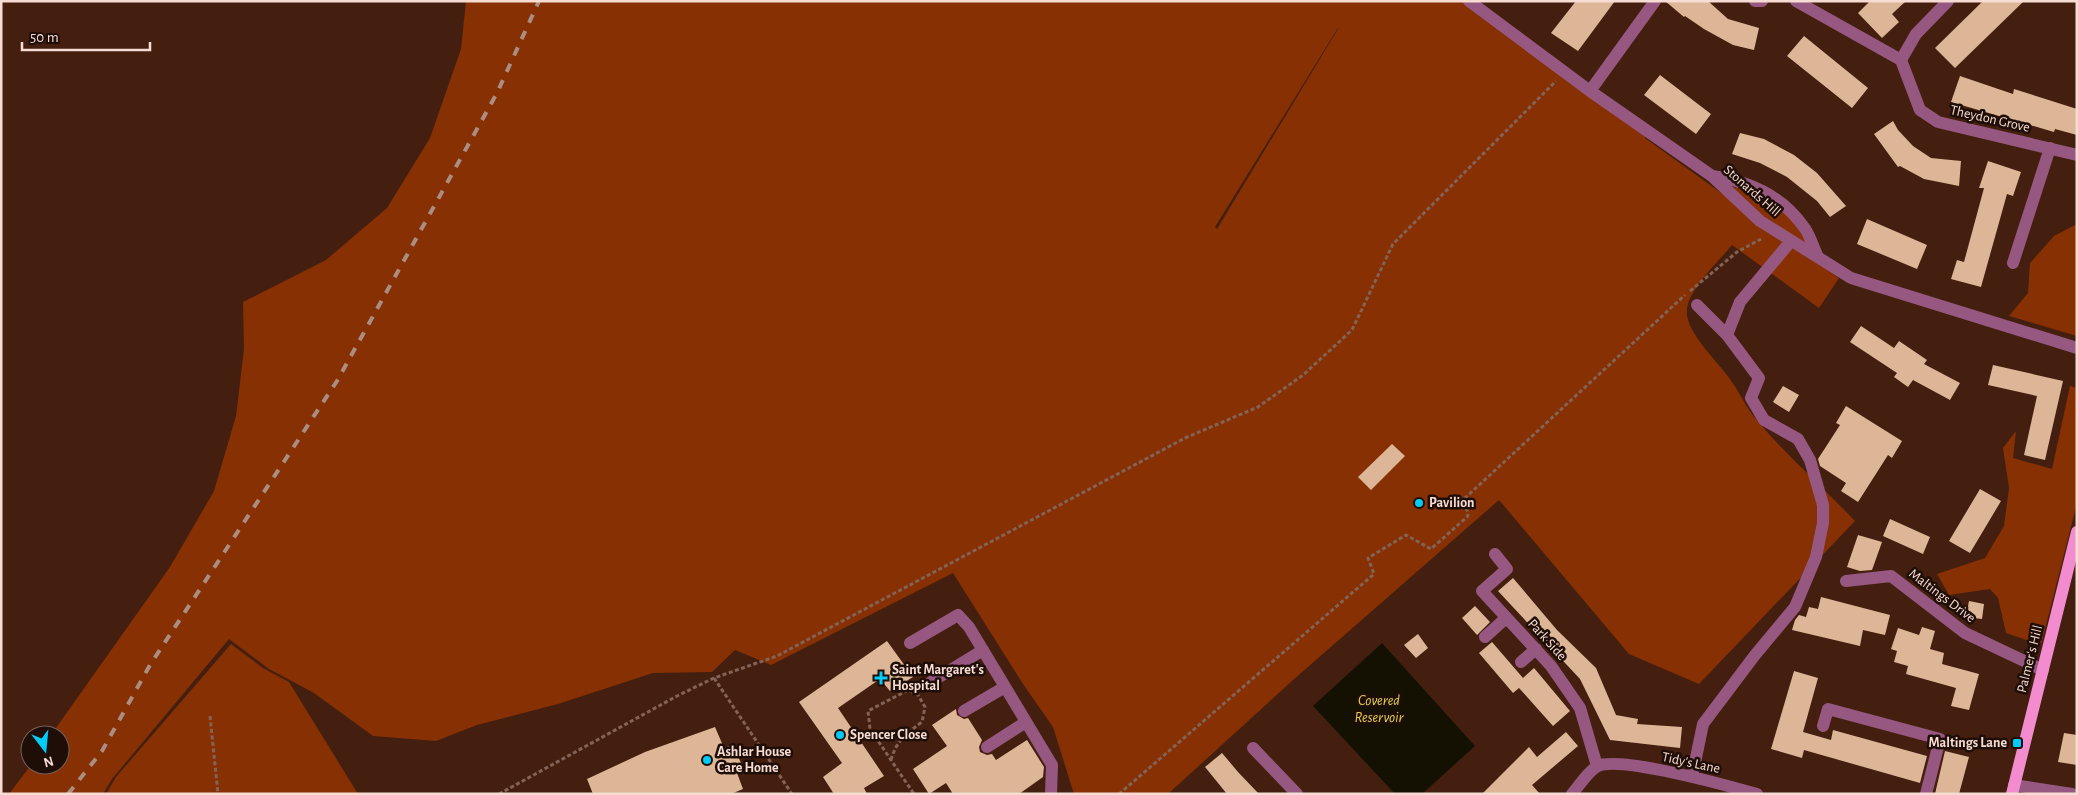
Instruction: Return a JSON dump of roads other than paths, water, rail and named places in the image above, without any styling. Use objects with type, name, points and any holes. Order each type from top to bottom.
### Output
[{"type":"main road","name":"Palmer's Hill","points":[[2013,789],[2077,532]]},
{"type":"street","name":"Stonards Hill","points":[[1469,1],[1590,91],[1712,176],[1760,221],[1851,278],[1998,326],[2077,348]]},
{"type":"street","points":[[1590,91],[1655,1]]},
{"type":"street","points":[[1756,1],[1762,1]]},
{"type":"street","points":[[1796,1],[1901,60],[1916,34],[1948,1]]},
{"type":"street","name":"Theydon Grove","points":[[1901,60],[1920,110],[1938,122],[2077,155]]},
{"type":"street","points":[[2013,263],[2050,148]]},
{"type":"street","points":[[1712,176],[1737,180],[1764,191],[1786,207],[1804,227],[1818,257]]},
{"type":"street","points":[[1726,335],[1740,302],[1791,241]]},
{"type":"street","points":[[1692,777],[1703,724],[1755,655],[1795,607],[1816,556],[1823,523],[1823,505],[1810,460],[1798,439],[1764,420],[1751,398],[1759,378],[1726,335],[1697,305]]},
{"type":"street","name":"Park Side","points":[[1495,554],[1507,570],[1482,591],[1551,666],[1580,708],[1597,766]]},
{"type":"street","name":"Maltings Drive","points":[[1846,581],[1892,576],[1965,634],[2044,670]]},
{"type":"street","points":[[910,642],[958,615],[969,627],[1052,765],[1054,793]]},
{"type":"street","points":[[1485,637],[1506,618]]},
{"type":"street","points":[[1521,662],[1536,649]]},
{"type":"street","points":[[931,682],[983,650]]},
{"type":"street","points":[[964,711],[1005,687]]},
{"type":"street","points":[[1823,726],[1828,709],[1940,739],[1926,794]]},
{"type":"street","points":[[986,747],[1026,722]]},
{"type":"street","points":[[1253,748],[1297,794]]},
{"type":"street","name":"Tidy's Lane","points":[[1597,766],[1617,763],[1692,777],[1758,794]]},
{"type":"street","points":[[1572,794],[1597,766]]},
{"type":"street","points":[[2013,789],[2072,794]]},
{"type":"water","name":"Covered Reservoir","points":[[1382,643],[1475,746],[1422,794],[1395,794],[1313,706]]},
{"type":"railway","points":[[68,794],[102,751],[150,665],[337,381],[497,93],[539,1]]},
{"type":"place","name":"Pavilion","points":[[1419,503]]},
{"type":"place","name":"Saint Margaret's Hospital","points":[[881,678]]},
{"type":"place","name":"Spencer Close","points":[[840,735]]},
{"type":"place","name":"Maltings Lane","points":[[2017,743]]},
{"type":"place","name":"Ashlar House Care Home","points":[[707,760]]}]
